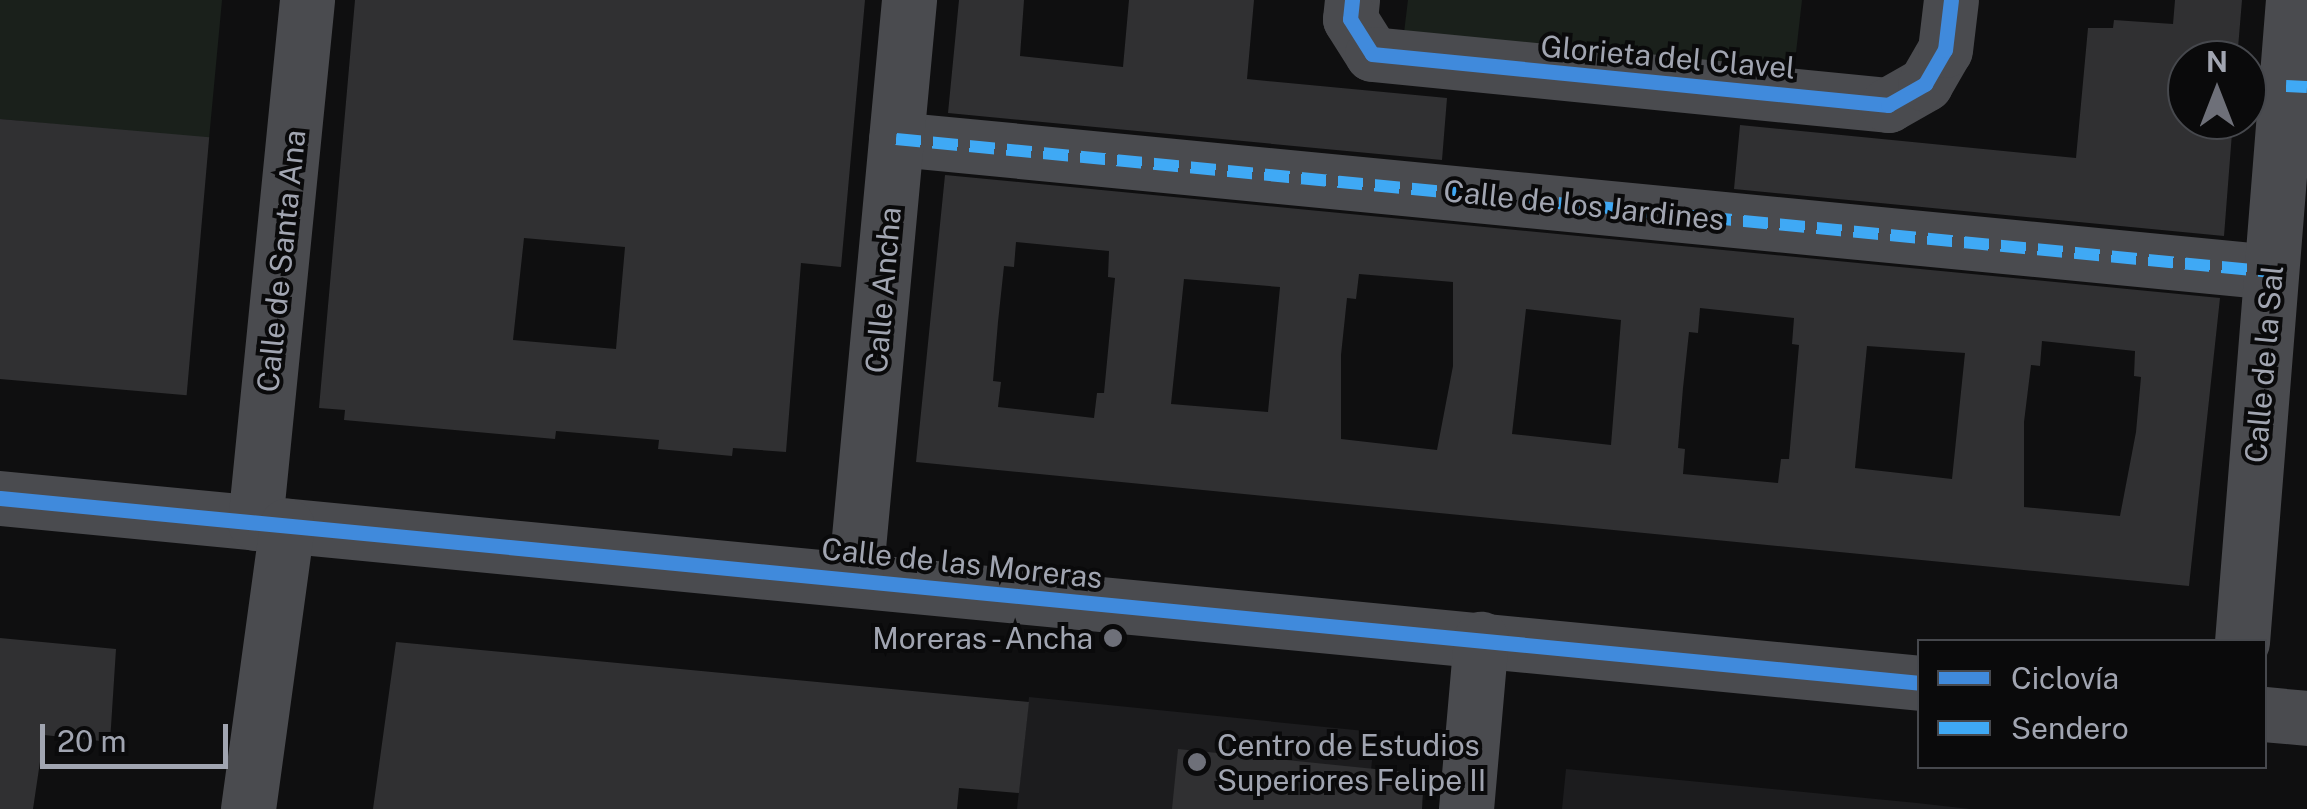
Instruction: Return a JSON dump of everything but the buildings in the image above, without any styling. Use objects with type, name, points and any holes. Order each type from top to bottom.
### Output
[{"type":"street","name":"Calle de Santa Ana","points":[[248,809],[307,0]]},
{"type":"street","name":"Calle Ancha","points":[[855,580],[909,0]]},
{"type":"street","name":"Glorieta del Clavel","points":[[1352,0],[1350,20],[1372,54],[1888,105],[1925,84],[1945,50],[1951,0]]},
{"type":"street","name":"Calle de la Sal","points":[[2242,639],[2271,272],[2296,87],[2292,0]]},
{"type":"street","name":"Calle de los Jardines","points":[[896,139],[2271,272]]},
{"type":"street","name":"Calle de las Moreras","points":[[0,498],[1917,682]]},
{"type":"street","points":[[1466,809],[1481,639]]},
{"type":"street","points":[[2267,714],[2307,718]]},
{"type":"shaded area","points":[[0,0],[222,0],[209,139],[0,119]]},
{"type":"shaded area","points":[[1408,0],[1802,0],[1794,70],[1404,33]]},
{"type":"shaded area","name":"Centro de Estudios Superiores Felipe II","points":[[1029,697],[1375,732],[1367,809],[1017,809]]},
{"type":"shaded area","points":[[1566,769],[1917,803],[1970,809],[1562,809]]},
{"type":"marked path","points":[[2286,86],[2307,87]]},
{"type":"marked path","points":[[896,139],[2271,272]]},
{"type":"cycle path","points":[[1352,0],[1350,19],[1372,54],[1888,105],[1925,84],[1945,50],[1951,0]]},
{"type":"cycle path","points":[[0,498],[1917,683]]},
{"type":"place","name":"Moreras - Ancha","points":[[1113,638]]},
{"type":"place","name":"Centro de Estudios Superiores Felipe II","points":[[1197,762]]}]
